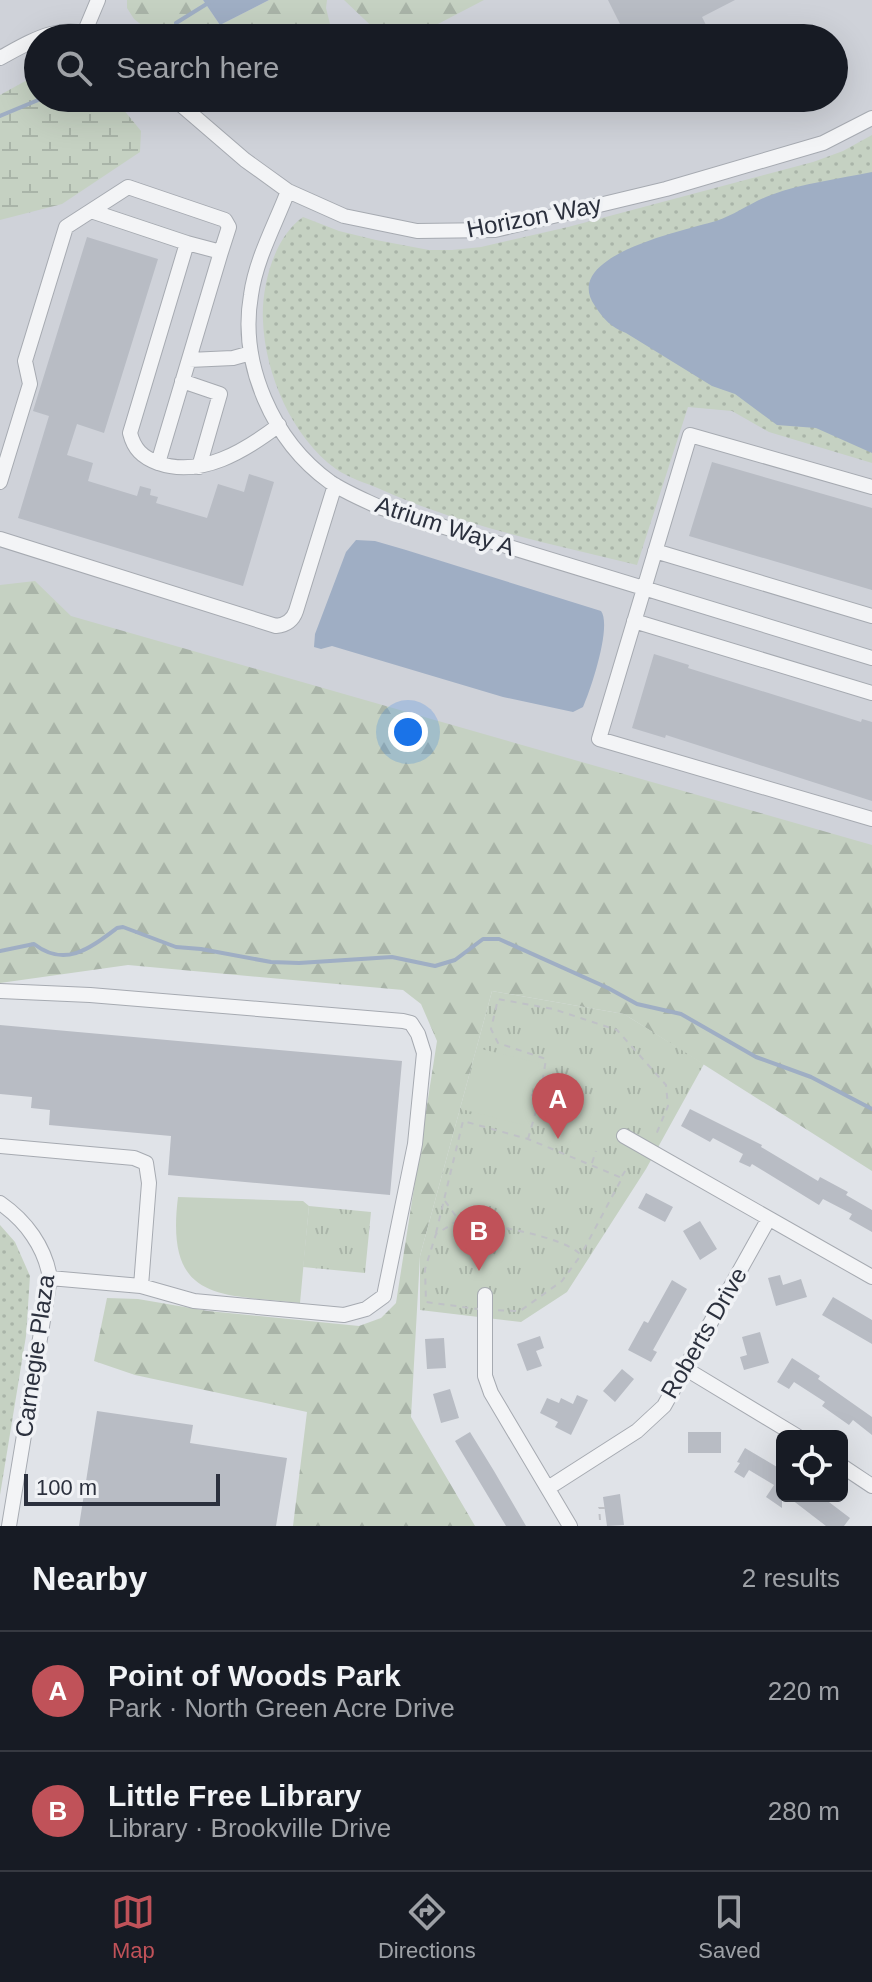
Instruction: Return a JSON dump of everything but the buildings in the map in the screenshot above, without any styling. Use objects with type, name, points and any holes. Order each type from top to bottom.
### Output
[{"type":"street","points":[[88,24],[98,0]]},
{"type":"street","points":[[0,58],[24,44]]},
{"type":"street","name":"Horizon Way","points":[[189,112],[245,160],[288,191],[344,216],[417,231],[495,230],[666,189],[823,143],[872,118]]},
{"type":"street","points":[[0,482],[30,384],[25,361],[66,227],[128,187],[225,220],[229,227],[158,463]]},
{"type":"street","name":"Atrium Way A","points":[[288,191],[251,292],[247,325],[251,353],[258,383],[279,425],[295,450],[335,485],[379,507],[872,658]]},
{"type":"street","points":[[91,211],[221,252]]},
{"type":"street","points":[[187,243],[130,433],[134,447],[148,459],[172,468],[199,467],[226,458],[279,425]]},
{"type":"street","points":[[189,360],[233,358],[251,353]]},
{"type":"street","points":[[182,381],[220,394],[199,467]]},
{"type":"street","points":[[872,487],[690,435],[599,739],[872,819]]},
{"type":"street","points":[[0,539],[276,626],[294,616],[335,485]]},
{"type":"street","points":[[655,551],[872,616]]},
{"type":"street","points":[[634,621],[872,693]]},
{"type":"street","points":[[0,991],[90,995],[403,1021],[411,1023],[424,1053],[415,1144],[384,1296],[377,1304],[344,1315],[194,1301],[141,1286],[50,1278]]},
{"type":"street","points":[[624,1136],[872,1277]]},
{"type":"street","points":[[0,1146],[134,1158],[146,1163],[149,1183],[141,1286]]},
{"type":"street","name":"Carnegie Plaza","points":[[0,1203],[35,1238],[47,1258],[50,1278],[9,1526]]},
{"type":"street","name":"Roberts Drive","points":[[548,1488],[637,1431],[664,1406],[768,1220]]},
{"type":"street","points":[[485,1302],[485,1376],[491,1393],[570,1526]]},
{"type":"street","points":[[686,1369],[787,1430]]},
{"type":"street","points":[[848,1470],[872,1486]]},
{"type":"path","points":[[528,1139],[540,1097],[546,1059],[498,1043],[491,1029],[498,999],[553,1009],[617,1030],[666,1085],[668,1106],[649,1150]]},
{"type":"path","points":[[531,1095],[540,1097]]},
{"type":"path","points":[[622,1178],[528,1139],[463,1121],[425,1269],[426,1302],[485,1302],[520,1311],[562,1281],[581,1255],[622,1178],[627,1168]]},
{"type":"path","points":[[592,1164],[596,1151]]},
{"type":"path","points":[[443,1199],[459,1220],[521,1232],[574,1248],[581,1255]]},
{"type":"path","points":[[436,1234],[459,1220]]},
{"type":"path","points":[[600,1520],[599,1508],[605,1508]]},
{"type":"shaded area","points":[[0,0],[872,0],[872,1108],[0,782]]},
{"type":"green space","points":[[127,0],[203,0],[219,24],[140,24],[127,8]]},
{"type":"green space","points":[[269,0],[327,0],[330,24],[222,24]]},
{"type":"green space","points":[[344,0],[484,0],[438,24],[369,24]]},
{"type":"green space","points":[[24,82],[24,112],[125,112],[141,131],[140,152],[62,204],[0,220],[0,95]]},
{"type":"green space","points":[[872,135],[872,463],[769,432],[732,411],[688,407],[637,565],[475,524],[352,478],[320,456],[306,440],[275,383],[265,341],[264,293],[277,250],[284,237],[303,217],[339,231],[429,250],[481,247],[813,162],[843,151]]},
{"type":"green space","points":[[35,581],[71,616],[872,845],[872,1171],[624,1014],[492,991],[420,1256],[411,1417],[475,1526],[293,1526],[307,1412],[135,1375],[94,1361],[107,1298],[138,1299],[208,1311],[359,1326],[381,1318],[396,1303],[437,1041],[421,1004],[403,990],[128,965],[0,983],[0,585]]},
{"type":"green space","points":[[492,991],[624,1014],[704,1064],[646,1169],[567,1292],[521,1322],[420,1310],[420,1256]]},
{"type":"green space","points":[[477,1048],[539,1063],[524,1125],[461,1109]]},
{"type":"green space","points":[[178,1197],[303,1201],[309,1206],[300,1303],[222,1293],[203,1286],[189,1274],[180,1257],[176,1231]]},
{"type":"green space","points":[[309,1206],[371,1212],[365,1273],[303,1267]]},
{"type":"green space","points":[[0,1225],[15,1242],[30,1276],[26,1336],[0,1495]]},
{"type":"water","points":[[203,0],[269,0],[222,24]]},
{"type":"water","points":[[872,172],[872,453],[816,428],[777,425],[735,394],[712,386],[616,328],[595,306],[589,288],[595,272],[610,259],[631,248],[723,218],[783,191]]},
{"type":"water","points":[[356,540],[375,541],[601,611],[604,619],[602,643],[583,707],[573,712],[503,697],[332,646],[314,647],[315,634],[346,552]]},
{"type":"waterway","points":[[176,23],[213,0]]},
{"type":"waterway","points":[[0,116],[24,106]]},
{"type":"waterway","points":[[0,951],[34,944],[56,955],[67,955],[87,949],[123,927],[176,947],[271,962],[392,957],[435,966],[455,960],[483,939],[499,939],[637,1004],[681,1014],[756,1057],[811,1077],[872,1109]]},
{"type":"place","name":"Point of Woods Park","points":[[558,1139]]},
{"type":"place","name":"Little Free Library","points":[[479,1271]]}]
